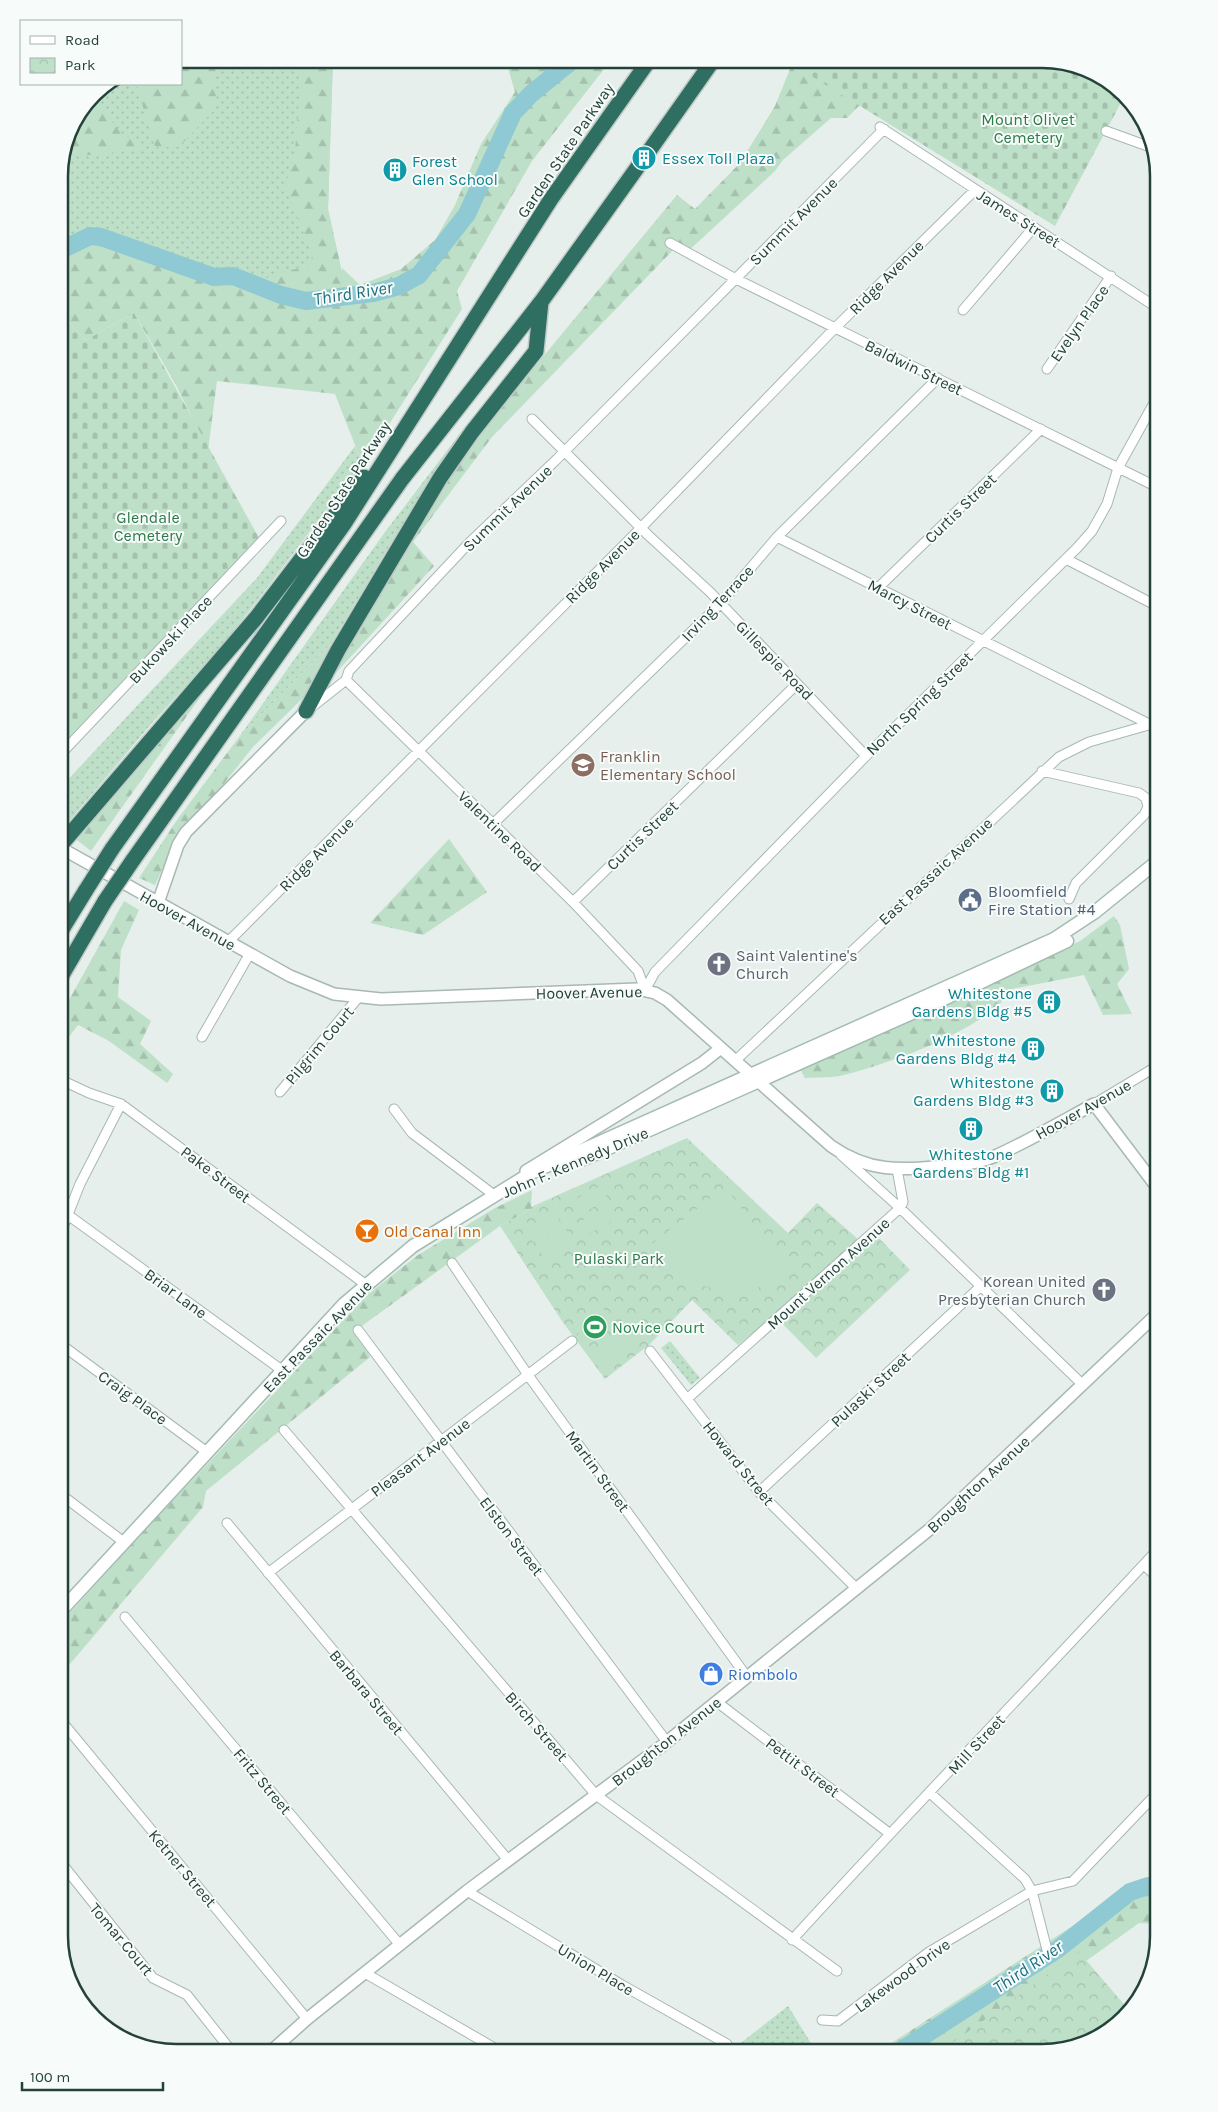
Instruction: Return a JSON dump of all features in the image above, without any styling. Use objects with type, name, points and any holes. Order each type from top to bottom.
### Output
[{"type":"highway","name":"Garden State Parkway","points":[[68,920],[112,849],[344,524],[557,191],[644,68]]},
{"type":"highway","points":[[68,965],[105,901],[132,860],[402,479],[541,302],[708,68]]},
{"type":"highway","points":[[306,711],[342,642],[440,478],[472,432],[536,351],[541,302]]},
{"type":"highway","points":[[68,837],[256,618],[416,409]]},
{"type":"main road","name":"John F. Kennedy Drive","points":[[755,1078],[1054,939],[1095,912],[1150,867]]},
{"type":"main road","name":"John F. Kennedy Drive","points":[[494,1195],[531,1173],[1058,946],[1100,919],[1150,878]]},
{"type":"main road","name":"East Passaic Avenue","points":[[67,1603],[344,1304],[365,1284],[413,1246],[494,1195]]},
{"type":"street","name":"James Street","points":[[882,128],[1150,302]]},
{"type":"street","name":"Summit Avenue","points":[[158,903],[178,845],[186,832],[306,711],[346,680],[349,671],[470,543],[736,279],[882,128]]},
{"type":"street","points":[[1106,131],[1146,145]]},
{"type":"street","name":"Ridge Avenue","points":[[228,942],[640,528],[835,328],[975,190]]},
{"type":"street","points":[[963,310],[1034,227]]},
{"type":"street","name":"Baldwin Street","points":[[670,244],[736,279],[1150,484]]},
{"type":"street","name":"Evelyn Place","points":[[1047,369],[1111,276]]},
{"type":"street","name":"Irving Terrace","points":[[493,824],[721,603],[777,537],[938,378]]},
{"type":"street","name":"North Spring Street","points":[[645,990],[655,972],[866,756],[1066,559],[1092,530],[1107,504],[1118,468],[1150,410]]},
{"type":"street","name":"Gillespie Road","points":[[532,419],[640,528],[721,603],[866,756]]},
{"type":"street","name":"Curtis Street","points":[[879,587],[1040,429]]},
{"type":"street","name":"Bukowski Place","points":[[68,747],[281,521]]},
{"type":"street","name":"Marcy Street","points":[[777,537],[879,587],[982,641],[1150,721]]},
{"type":"street","points":[[1066,559],[1150,602]]},
{"type":"street","name":"Valentine Road","points":[[346,680],[572,902],[638,971],[645,990]]},
{"type":"street","name":"Curtis Street","points":[[572,902],[797,684]]},
{"type":"street","name":"East Passaic Avenue","points":[[736,1060],[1042,771],[1073,748],[1150,725]]},
{"type":"street","points":[[1042,771],[1139,793],[1146,798],[1148,807],[1144,815],[1076,882],[1069,900]]},
{"type":"street","name":"Hoover Avenue","points":[[68,852],[304,984],[334,994],[358,998],[645,990],[667,1000],[831,1146],[853,1160],[865,1164],[897,1170],[984,1160],[1094,1104],[1150,1071]]},
{"type":"street","points":[[202,1037],[250,954]]},
{"type":"street","name":"Pilgrim Court","points":[[280,1092],[358,998]]},
{"type":"street","name":"East Passaic Avenue","points":[[494,1195],[530,1168],[702,1063],[721,1048]]},
{"type":"street","name":"Pake Street","points":[[67,1083],[121,1104],[365,1284]]},
{"type":"street","points":[[68,1215],[80,1184],[121,1104]]},
{"type":"street","points":[[1094,1104],[1150,1178]]},
{"type":"street","points":[[394,1110],[412,1133],[494,1195]]},
{"type":"street","name":"Mount Vernon Avenue","points":[[687,1399],[900,1208],[831,1146]]},
{"type":"street","points":[[897,1170],[903,1202],[900,1208],[1082,1384]]},
{"type":"street","name":"Briar Lane","points":[[68,1215],[283,1371]]},
{"type":"street","name":"Martin Street","points":[[452,1263],[528,1374],[747,1677]]},
{"type":"street","name":"Pulaski Street","points":[[759,1492],[981,1286]]},
{"type":"street","name":"Broughton Avenue","points":[[278,2044],[467,1891],[667,1742],[930,1529],[1150,1320]]},
{"type":"street","name":"Elston Street","points":[[358,1330],[440,1442],[667,1742]]},
{"type":"street","name":"Pleasant Avenue","points":[[268,1573],[572,1341]]},
{"type":"street","name":"Craig Place","points":[[67,1349],[207,1452]]},
{"type":"street","name":"Howard Street","points":[[650,1351],[759,1492],[857,1589]]},
{"type":"street","name":"Birch Street","points":[[284,1430],[596,1795],[837,1972]]},
{"type":"street","points":[[67,1499],[125,1543]]},
{"type":"street","name":"Barbara Street","points":[[227,1523],[508,1860]]},
{"type":"street","name":"Mill Street","points":[[792,1940],[890,1833],[1150,1558]]},
{"type":"street","points":[[1144,1565],[1150,1571]]},
{"type":"street","name":"Fritz Street","points":[[125,1617],[400,1945]]},
{"type":"street","name":"Pettit Street","points":[[717,1702],[890,1833]]},
{"type":"street","name":"Ketner Street","points":[[67,1728],[307,2019]]},
{"type":"street","points":[[930,1792],[1025,1879],[1032,1891],[1047,1950]]},
{"type":"street","points":[[1032,1891],[1054,1888],[1074,1881],[1150,1801]]},
{"type":"street","name":"Tomar Court","points":[[67,1870],[153,1978],[187,1995],[225,2044]]},
{"type":"street","name":"Union Place","points":[[467,1891],[622,1985],[727,2044]]},
{"type":"street","name":"Lakewood Drive","points":[[822,2020],[838,2020],[929,1952],[1032,1891]]},
{"type":"street","points":[[365,1973],[487,2044]]},
{"type":"green space","points":[[182,68],[333,68],[328,209],[344,284],[255,286],[234,276],[214,277],[137,249],[90,236],[68,247],[68,162],[71,148],[82,122],[104,94],[118,85],[182,85]]},
{"type":"green space","points":[[182,68],[215,68],[216,108],[185,141],[175,148],[155,146],[136,85],[182,85]]},
{"type":"green space","points":[[301,68],[333,68],[328,209],[342,272],[342,268],[360,285],[401,269],[435,240],[455,205],[481,144],[515,92],[508,68],[605,68],[532,161],[457,291],[462,309],[388,426],[362,463],[335,394],[217,381],[208,450],[176,385],[134,313],[86,340],[68,321],[68,247],[90,236],[137,249],[214,277],[233,276],[255,286],[275,273],[311,266],[312,254],[285,186],[295,152]]},
{"type":"green space","points":[[790,68],[824,68],[863,102],[847,118],[831,118],[783,160],[775,171],[685,254],[675,248],[492,437],[413,542],[434,566],[334,675],[333,671],[450,469],[677,195],[695,209],[740,163],[775,106]]},
{"type":"green space","name":"Mount Olivet Cemetery","points":[[798,68],[1049,68],[1077,73],[1102,86],[1122,102],[1055,226]]},
{"type":"green space","points":[[104,94],[100,105],[120,132],[146,149],[90,155],[70,154],[82,122]]},
{"type":"green space","name":"Glendale Cemetery","points":[[134,313],[259,538],[68,739],[68,321],[86,340]]},
{"type":"green space","points":[[468,423],[391,543],[331,644],[239,737],[385,532]]},
{"type":"green space","points":[[355,446],[362,463],[224,644],[152,723],[68,823],[68,780],[257,578]]},
{"type":"green space","points":[[331,644],[304,697],[253,747],[218,791],[182,826],[155,885],[139,878],[177,820],[239,737]]},
{"type":"green space","points":[[216,675],[91,851],[77,840],[151,748]]},
{"type":"green space","points":[[449,839],[487,892],[423,935],[370,923]]},
{"type":"green space","points":[[124,901],[139,910],[121,950],[118,997],[151,1021],[140,1044],[173,1074],[167,1083],[109,1041],[78,1025],[68,1039],[68,1003]]},
{"type":"green space","points":[[1114,916],[1120,925],[1129,969],[1117,984],[1132,1014],[1103,1015],[1084,975],[1012,989],[999,1004],[959,1032],[883,1064],[831,1077],[805,1078],[800,1069],[1020,971],[1080,941]]},
{"type":"green space","name":"Pulaski Park","points":[[687,1138],[788,1233],[817,1203],[859,1240],[880,1239],[910,1270],[816,1358],[774,1315],[738,1345],[692,1300],[650,1344],[605,1379],[562,1321],[500,1226],[560,1194]]},
{"type":"green space","points":[[600,1186],[608,1199],[578,1216],[570,1202]]},
{"type":"green space","points":[[532,1190],[531,1207],[560,1194],[500,1226],[359,1328],[370,1357],[206,1491],[203,1507],[67,1667],[67,1616],[145,1530],[367,1295],[418,1255],[495,1208]]},
{"type":"green space","points":[[720,1191],[729,1192],[789,1270],[774,1281],[744,1294],[688,1283],[655,1261],[648,1247]]},
{"type":"green space","points":[[610,1204],[618,1217],[589,1234],[581,1221]]},
{"type":"green space","points":[[554,1212],[562,1225],[533,1242],[525,1229]]},
{"type":"green space","points":[[566,1230],[574,1243],[545,1260],[537,1246]]},
{"type":"green space","name":"Novice Court","points":[[603,1308],[616,1325],[587,1346],[575,1329]]},
{"type":"green space","points":[[620,1330],[633,1347],[605,1368],[592,1351]]},
{"type":"green space","points":[[670,1341],[700,1378],[691,1385],[661,1348]]},
{"type":"green space","points":[[1145,1879],[1150,1880],[1150,1924],[1139,1923],[971,2044],[890,2044]]},
{"type":"green space","points":[[1079,1952],[1125,2006],[1114,2018],[1077,2039],[1049,2044],[951,2044]]},
{"type":"green space","points":[[788,2006],[811,2044],[739,2044]]},
{"type":"waterway","name":"Third River","points":[[68,247],[90,236],[101,237],[214,277],[233,276],[281,295],[306,301],[373,293],[399,286],[419,275],[467,214],[513,113],[531,94],[563,68]]},
{"type":"waterway","name":"Third River","points":[[911,2044],[1058,1949],[1130,1892],[1150,1886]]},
{"type":"place","name":"Essex Toll Plaza","points":[[644,158]]},
{"type":"place","name":"Forest Glen School","points":[[395,170]]},
{"type":"place","name":"Franklin Elementary School","points":[[583,765]]},
{"type":"place","name":"Bloomfield Fire Station #4","points":[[970,900]]},
{"type":"place","name":"Saint Valentine's Church","points":[[719,964]]},
{"type":"place","name":"Whitestone Gardens Bldg #5","points":[[1049,1002]]},
{"type":"place","name":"Whitestone Gardens Bldg #4","points":[[1033,1049]]},
{"type":"place","name":"Whitestone Gardens Bldg #3","points":[[1052,1091]]},
{"type":"place","name":"Whitestone Gardens Bldg #1","points":[[971,1129]]},
{"type":"place","name":"Old Canal Inn","points":[[367,1231]]},
{"type":"place","name":"Korean United Presbyterian Church","points":[[1104,1290]]},
{"type":"place","name":"Novice Court","points":[[595,1327]]},
{"type":"place","name":"Riombolo","points":[[711,1674]]}]
